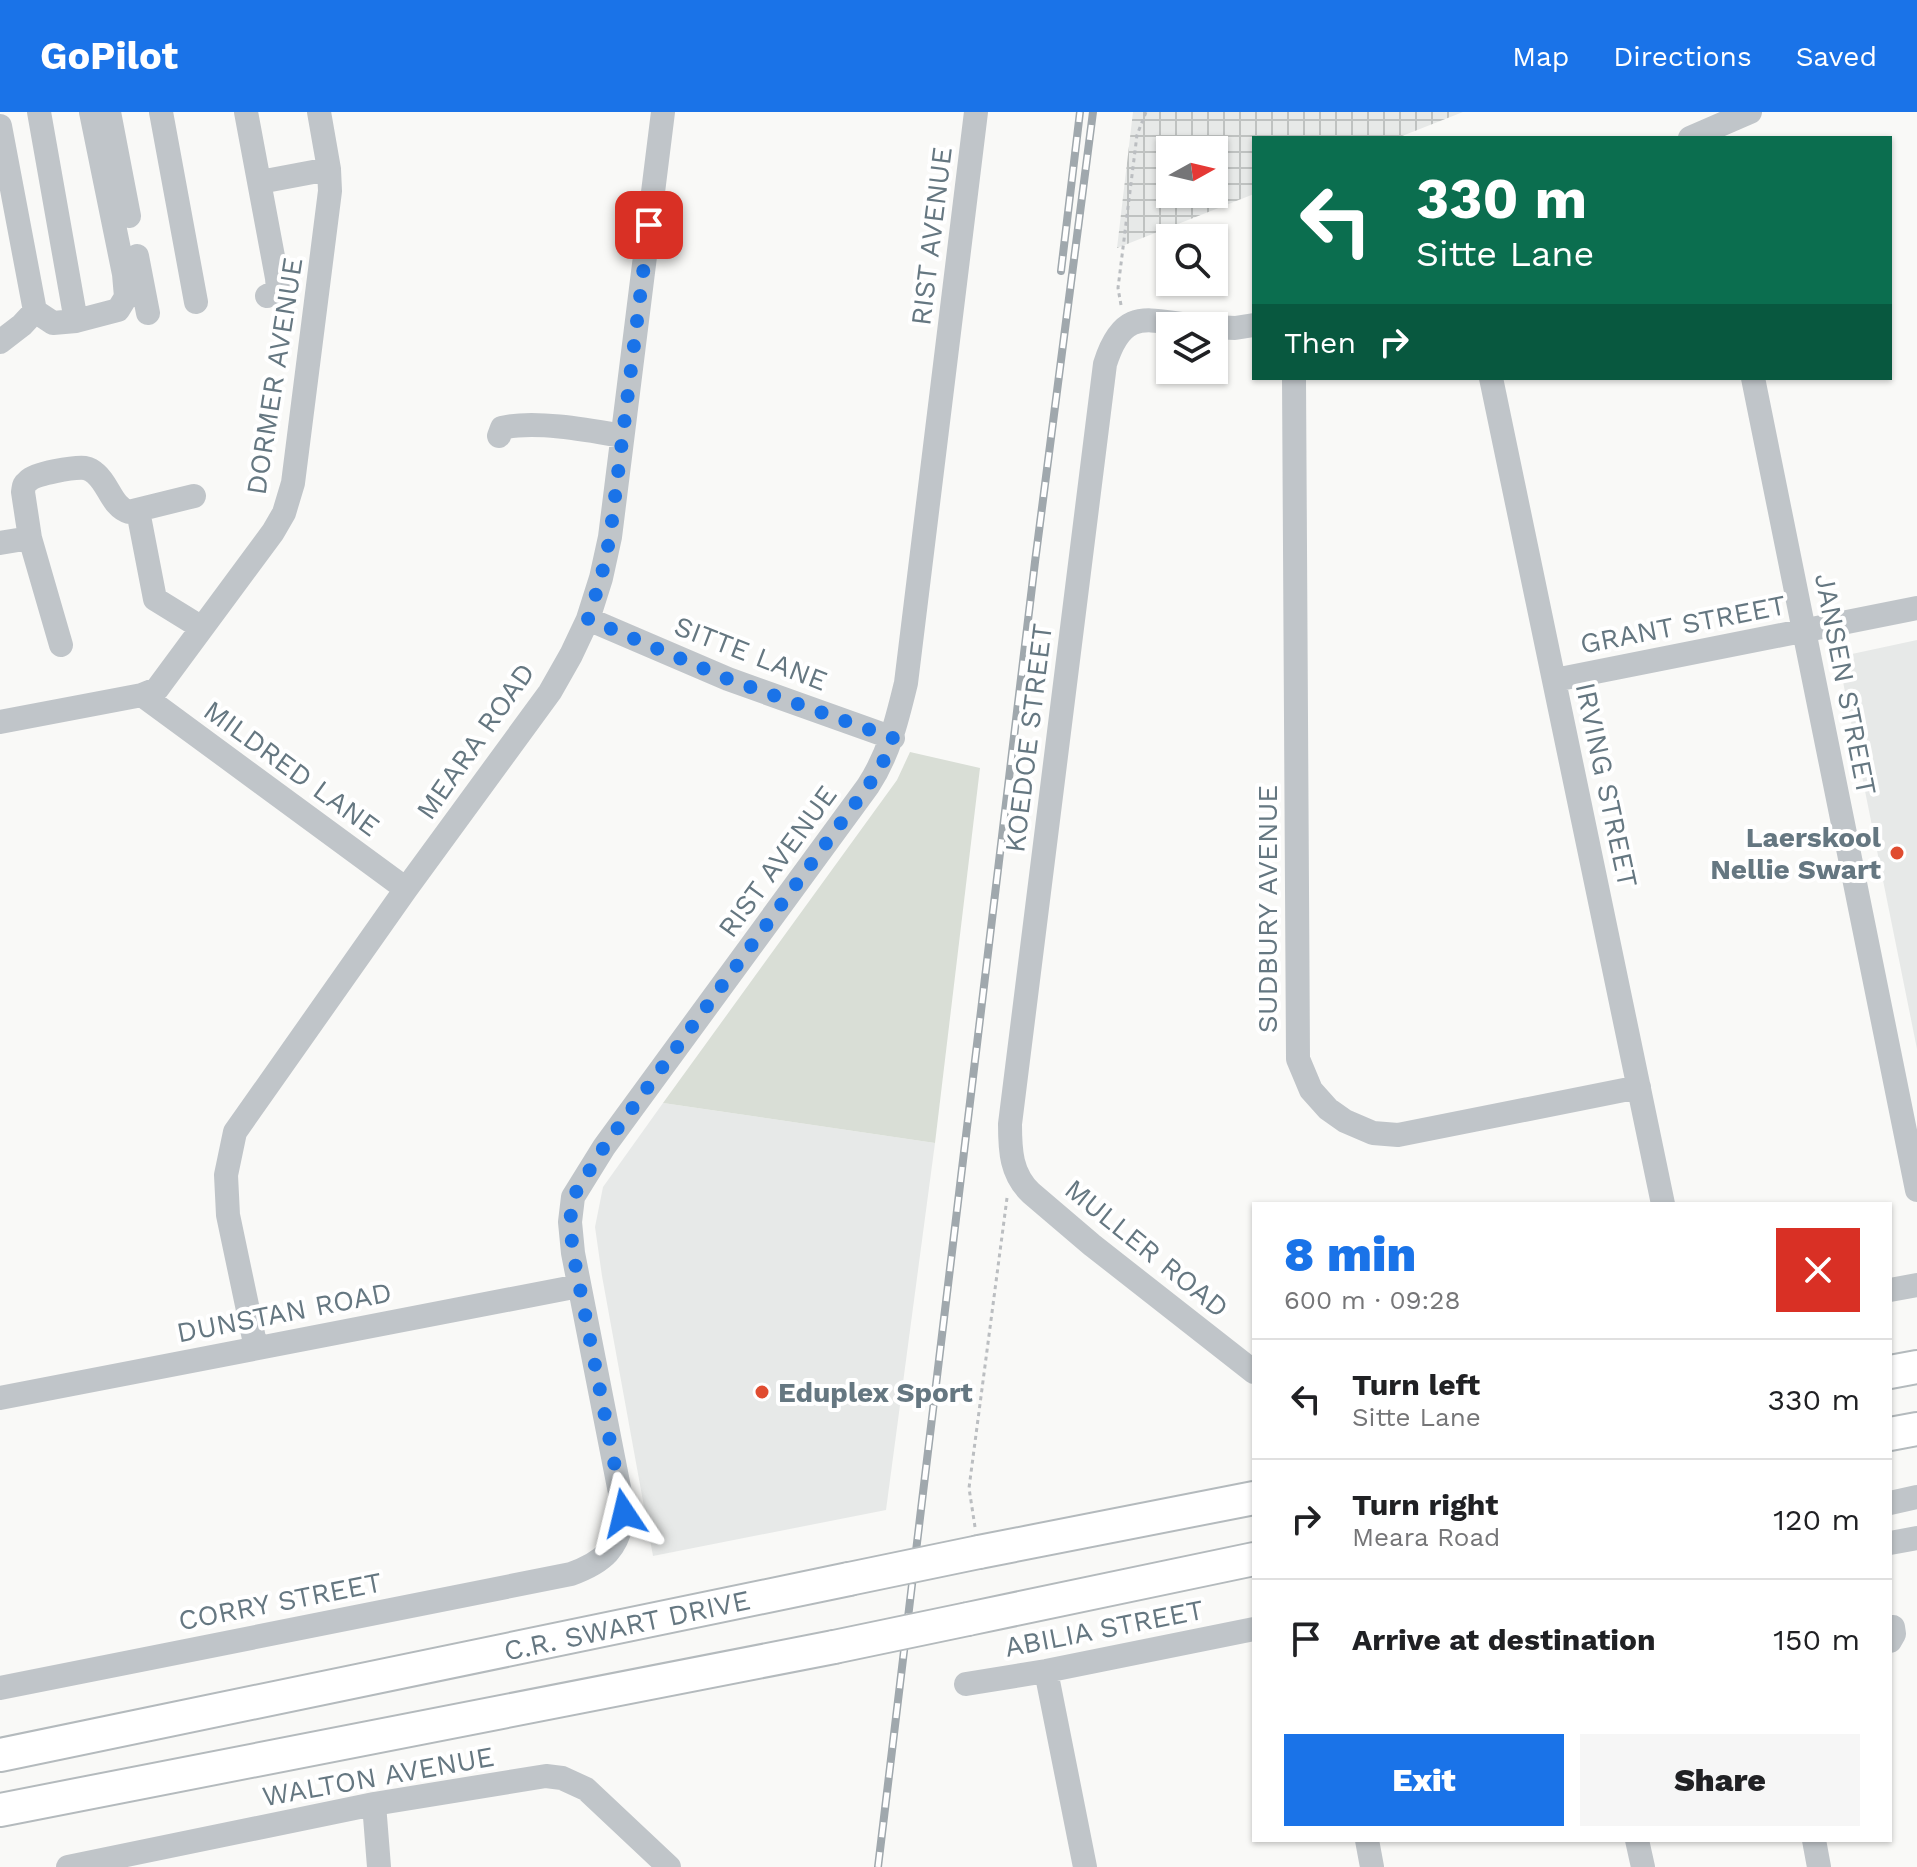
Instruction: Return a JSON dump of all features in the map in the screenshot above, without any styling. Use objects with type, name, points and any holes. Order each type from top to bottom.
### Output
[{"type":"main road","points":[[1892,1372],[1917,1367]]},
{"type":"main road","points":[[1892,1434],[1917,1429]]},
{"type":"main road","name":"C.R. SWART DRIVE","points":[[0,1755],[1252,1498]]},
{"type":"main road","points":[[0,1810],[834,1647],[1252,1559]]},
{"type":"street","points":[[39,112],[76,321]]},
{"type":"street","points":[[0,126],[35,311],[53,323],[76,321],[118,310],[126,297],[91,112]]},
{"type":"street","points":[[109,112],[148,313]]},
{"type":"street","points":[[161,112],[196,302]]},
{"type":"street","points":[[246,112],[260,182],[272,287],[320,279]]},
{"type":"street","name":"DORMER AVENUE","points":[[0,722],[142,695],[157,689],[273,532],[290,499],[330,191],[319,112]]},
{"type":"street","name":"MEARA ROAD","points":[[256,1348],[228,1215],[226,1175],[235,1132],[406,889],[550,692],[588,619],[610,537],[663,112]]},
{"type":"street","name":"RIST AVENUE","points":[[571,1574],[591,1566],[614,1547],[622,1530],[624,1513],[579,1286],[570,1222],[573,1197],[604,1147],[868,786],[881,767],[893,738],[906,683],[912,639],[976,112]]},
{"type":"street","points":[[1699,136],[1750,112]]},
{"type":"street","points":[[260,182],[329,169]]},
{"type":"street","points":[[0,342],[35,311]]},
{"type":"street","points":[[1125,326],[1156,320]]},
{"type":"street","points":[[1228,328],[1252,325]]},
{"type":"street","name":"KOEDOE STREET","points":[[1012,1162],[1010,1124],[1105,364],[1115,338],[1125,326]]},
{"type":"street","name":"SUDBURY AVENUE","points":[[1294,380],[1298,1059],[1311,1090],[1328,1109],[1345,1121],[1373,1133],[1398,1135],[1639,1087]]},
{"type":"street","name":"IRVING STREET","points":[[1491,380],[1663,1202]]},
{"type":"street","name":"JANSEN STREET","points":[[1753,380],[1917,1190]]},
{"type":"street","points":[[499,436],[502,428],[511,426],[563,427],[622,436]]},
{"type":"street","points":[[61,645],[30,538],[23,492],[29,479],[76,468],[90,470],[101,479],[120,508],[129,512],[194,496]]},
{"type":"street","points":[[138,511],[155,599],[202,628]]},
{"type":"street","points":[[0,543],[30,538]]},
{"type":"street","name":"GRANT STREET","points":[[1555,680],[1917,608]]},
{"type":"street","name":"SITTE LANE","points":[[588,619],[728,679],[893,738]]},
{"type":"street","name":"MILDRED LANE","points":[[142,695],[406,889]]},
{"type":"street","name":"MULLER ROAD","points":[[1012,1162],[1031,1193],[1252,1370]]},
{"type":"street","points":[[1892,1290],[1917,1285]]},
{"type":"street","name":"DUNSTAN ROAD","points":[[0,1398],[579,1286]]},
{"type":"street","points":[[1892,1503],[1917,1497]]},
{"type":"street","points":[[1892,1543],[1917,1538]]},
{"type":"street","name":"CORRY STREET","points":[[0,1688],[571,1574]]},
{"type":"street","name":"ABILIA STREET","points":[[966,1684],[1252,1629]]},
{"type":"street","points":[[1046,1671],[1085,1867]]},
{"type":"street","name":"WALTON AVENUE","points":[[68,1867],[374,1804],[539,1777],[562,1778],[586,1789],[669,1867]]},
{"type":"street","points":[[374,1804],[379,1867]]},
{"type":"street","points":[[1367,1842],[1372,1867]]},
{"type":"street","points":[[1637,1842],[1643,1867]]},
{"type":"street","points":[[1814,1842],[1819,1867]]},
{"type":"path","points":[[1125,326],[1118,288],[1137,135],[1146,112]]},
{"type":"path","points":[[979,1552],[969,1488],[1012,1162]]},
{"type":"shaded area","points":[[1133,112],[1463,112],[1402,136],[1252,136],[1252,195],[1228,204],[1228,136],[1156,136],[1156,208],[1218,208],[1178,224],[1156,224],[1156,233],[1117,248]]},
{"type":"shaded area","name":"Laerskool Nellie Swart","points":[[1917,640],[1917,1049],[1838,657]]},
{"type":"shaded area","points":[[910,752],[980,768],[935,1143],[663,1103],[897,780]]},
{"type":"shaded area","name":"Eduplex Sport","points":[[663,1103],[935,1143],[886,1510],[653,1556],[595,1227],[603,1187]]},
{"type":"railway","points":[[1061,271],[1080,112]]},
{"type":"railway","points":[[878,1867],[1035,562],[1093,112]]},
{"type":"place","name":"Laerskool Nellie Swart","points":[[1897,853]]},
{"type":"place","name":"Eduplex Sport","points":[[762,1392]]},
{"type":"route","points":[[624,1513],[573,1253],[570,1222],[573,1197],[604,1147],[868,786],[881,767],[893,738],[728,679],[588,619],[610,537],[649,225]]}]
